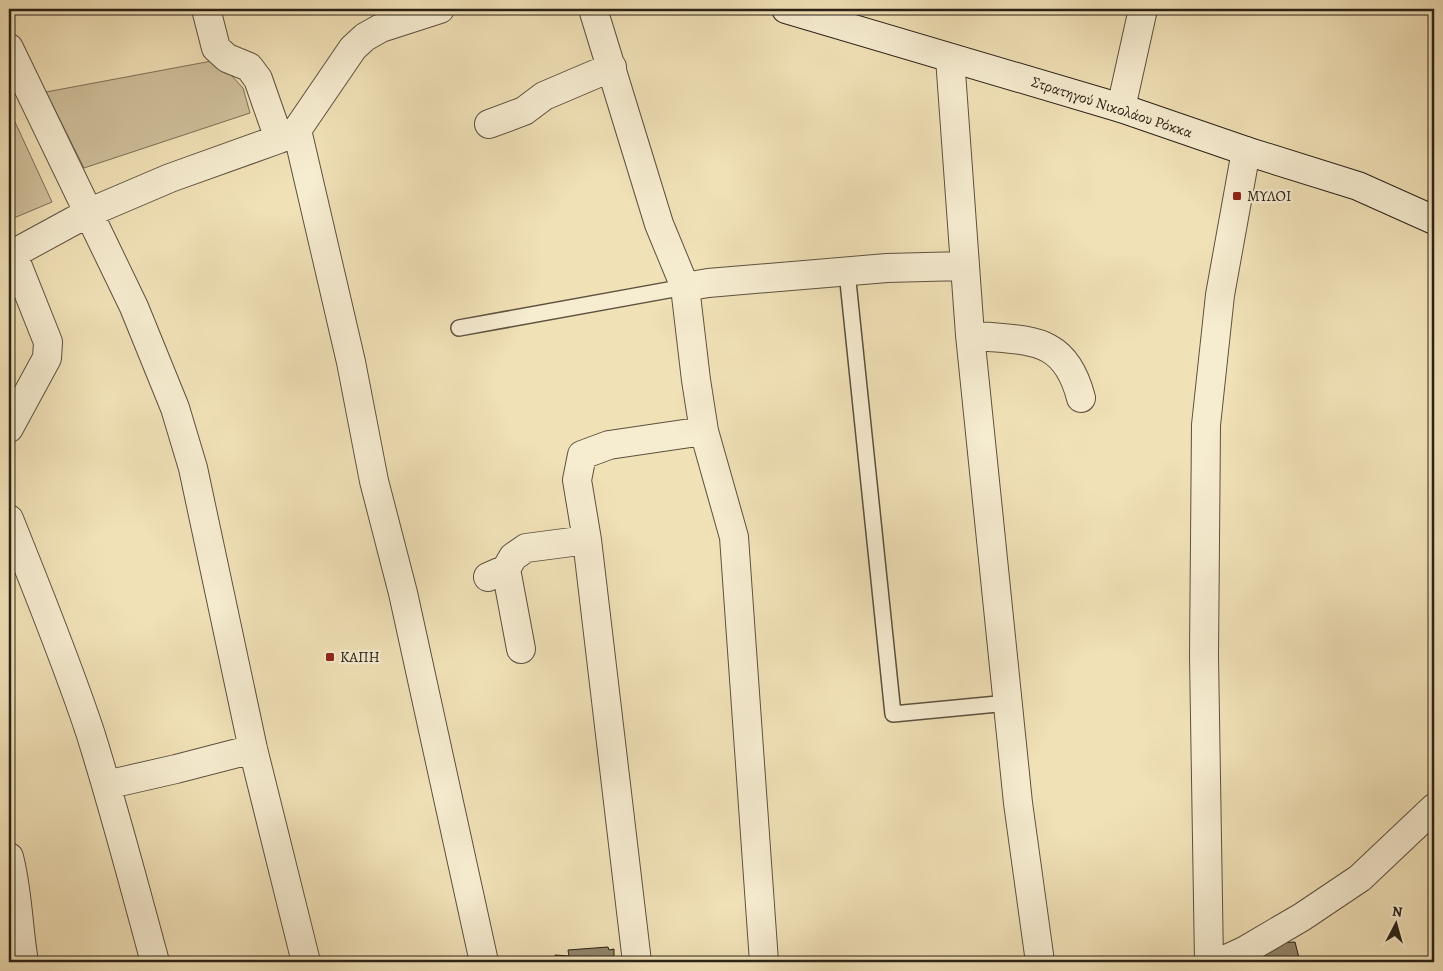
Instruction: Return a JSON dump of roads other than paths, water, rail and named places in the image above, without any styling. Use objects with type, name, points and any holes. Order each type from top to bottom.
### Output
[{"type":"street","points":[[206,9],[216,48],[228,58],[249,67],[258,79],[288,135],[351,362],[374,481],[403,594],[484,962]]},
{"type":"street","points":[[9,428],[47,358],[48,342],[11,255],[88,213],[170,178],[288,135],[353,48],[365,37],[381,28],[440,9]]},
{"type":"street","points":[[593,9],[660,224],[685,287],[704,431],[734,537],[764,962]]},
{"type":"street","name":"Στρατηγού Νικολάου Ρόκκα","points":[[786,9],[1121,108],[1246,151],[1358,186],[1434,220]]},
{"type":"street","points":[[1121,108],[1143,9]]},
{"type":"street","points":[[9,48],[134,307],[175,408],[193,468],[253,749],[306,962]]},
{"type":"street","points":[[950,58],[970,335],[1018,803],[1040,962]]},
{"type":"street","points":[[489,124],[524,111],[544,96],[612,68]]},
{"type":"street","points":[[1209,962],[1204,656],[1206,425],[1220,295],[1246,151]]},
{"type":"street","points":[[685,287],[708,283],[887,268],[964,266]]},
{"type":"street","points":[[970,335],[1036,342],[1052,351],[1065,361],[1076,380],[1081,398]]},
{"type":"street","points":[[637,962],[587,540],[577,480],[582,455],[609,445],[704,431]]},
{"type":"street","points":[[9,519],[57,639],[106,785],[155,962]]},
{"type":"street","points":[[521,649],[497,573],[513,557],[526,548],[587,540]]},
{"type":"street","points":[[106,785],[176,770],[253,749]]},
{"type":"street","points":[[1220,962],[1244,951],[1302,917],[1360,878],[1434,808]]},
{"type":"street","points":[[9,857],[14,878],[19,933],[24,962]]},
{"type":"lane","points":[[847,272],[893,714],[1008,703]]},
{"type":"lane","points":[[459,328],[685,287]]},
{"type":"place","name":"ΜΥΛΟΙ","points":[[1237,196]]},
{"type":"place","name":"ΚΑΠΗ","points":[[330,657]]}]
